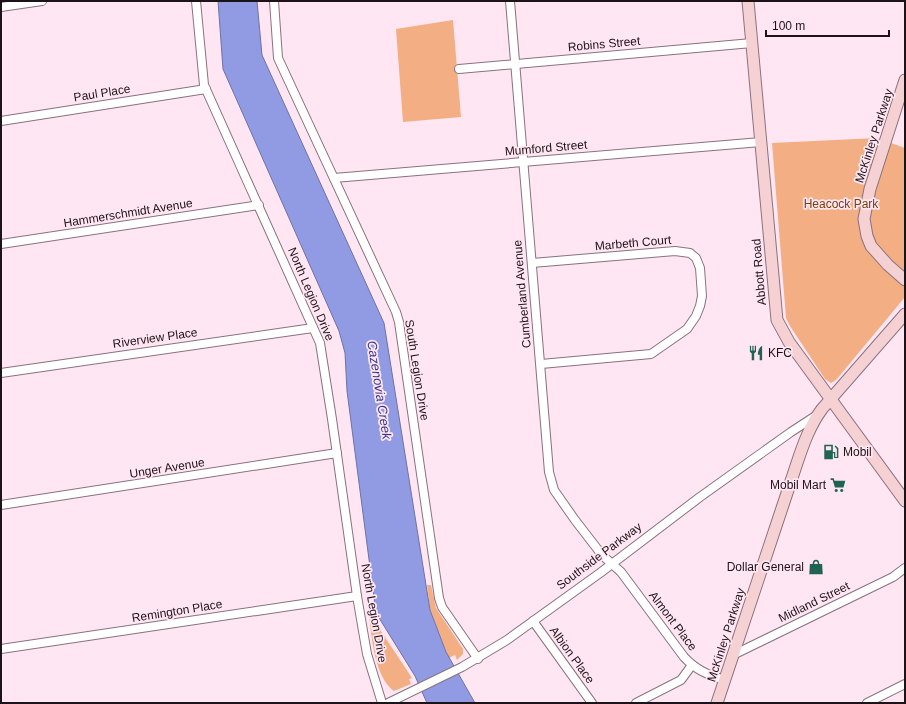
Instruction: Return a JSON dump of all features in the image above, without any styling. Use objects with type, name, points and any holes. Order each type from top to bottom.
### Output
[{"type":"street","points":[[1,7],[42,1]]},
{"type":"street","name":"North Legion Drive","points":[[196,1],[204,85],[320,343],[357,596],[367,654],[382,703]]},
{"type":"street","name":"South Legion Drive","points":[[274,1],[278,58],[396,312],[399,322],[439,598],[442,607],[478,659]]},
{"type":"street","name":"Cumberland Avenue","points":[[510,1],[549,472],[554,490],[575,520],[602,555],[611,564]]},
{"type":"street","name":"Abbott Road","points":[[748,1],[777,320],[789,342],[905,501]]},
{"type":"street","name":"Robins Street","points":[[459,69],[752,43]]},
{"type":"street","name":"McKinley Parkway","points":[[905,80],[870,189],[864,219],[866,236],[871,246],[888,265],[905,280]]},
{"type":"street","name":"Paul Place","points":[[1,121],[206,89]]},
{"type":"street","name":"Mumford Street","points":[[334,178],[761,142]]},
{"type":"street","name":"Hammerschmidt Avenue","points":[[1,244],[259,205]]},
{"type":"street","name":"Marbeth Court","points":[[532,263],[675,251],[690,253],[696,258],[700,268],[702,296],[696,316],[687,329],[651,354],[541,364]]},
{"type":"street","points":[[831,399],[905,314]]},
{"type":"street","name":"Riverview Place","points":[[1,373],[313,328]]},
{"type":"street","name":"McKinley Parkway","points":[[717,703],[800,454],[818,415],[831,399]]},
{"type":"street","name":"Southside Parkway","points":[[388,703],[478,659],[507,640],[700,497],[818,415]]},
{"type":"street","name":"Unger Avenue","points":[[1,505],[337,453]]},
{"type":"street","name":"Almont Place","points":[[611,564],[621,572],[677,650],[700,671],[725,680]]},
{"type":"street","name":"Midland Street","points":[[733,655],[893,577],[905,568]]},
{"type":"street","name":"Remington Place","points":[[1,649],[357,596]]},
{"type":"street","name":"Albion Place","points":[[533,621],[592,703]]},
{"type":"street","points":[[636,703],[681,680],[692,665]]},
{"type":"street","points":[[867,703],[905,684]]},
{"type":"green space","points":[[453,20],[461,117],[403,122],[396,29]]},
{"type":"green space","name":"Heacock Park","points":[[877,138],[905,148],[905,297],[836,380],[831,383],[825,379],[786,318],[772,143]]},
{"type":"green space","points":[[427,585],[431,585],[436,608],[463,649],[463,654],[457,660],[455,655],[449,658],[446,652],[430,609]]},
{"type":"green space","points":[[369,613],[412,678],[409,679],[411,684],[394,691],[382,677],[375,656]]},
{"type":"water","name":"Cazenovia Creek","points":[[218,1],[257,1],[262,55],[384,323],[430,610],[446,652],[475,703],[427,703],[415,676],[376,613],[347,391],[345,353],[339,331],[223,69]]},
{"type":"place","name":"KFC","points":[[756,353]]},
{"type":"place","name":"Mobil","points":[[831,452]]},
{"type":"place","name":"Mobil Mart","points":[[838,485]]},
{"type":"place","name":"Dollar General","points":[[816,567]]}]
